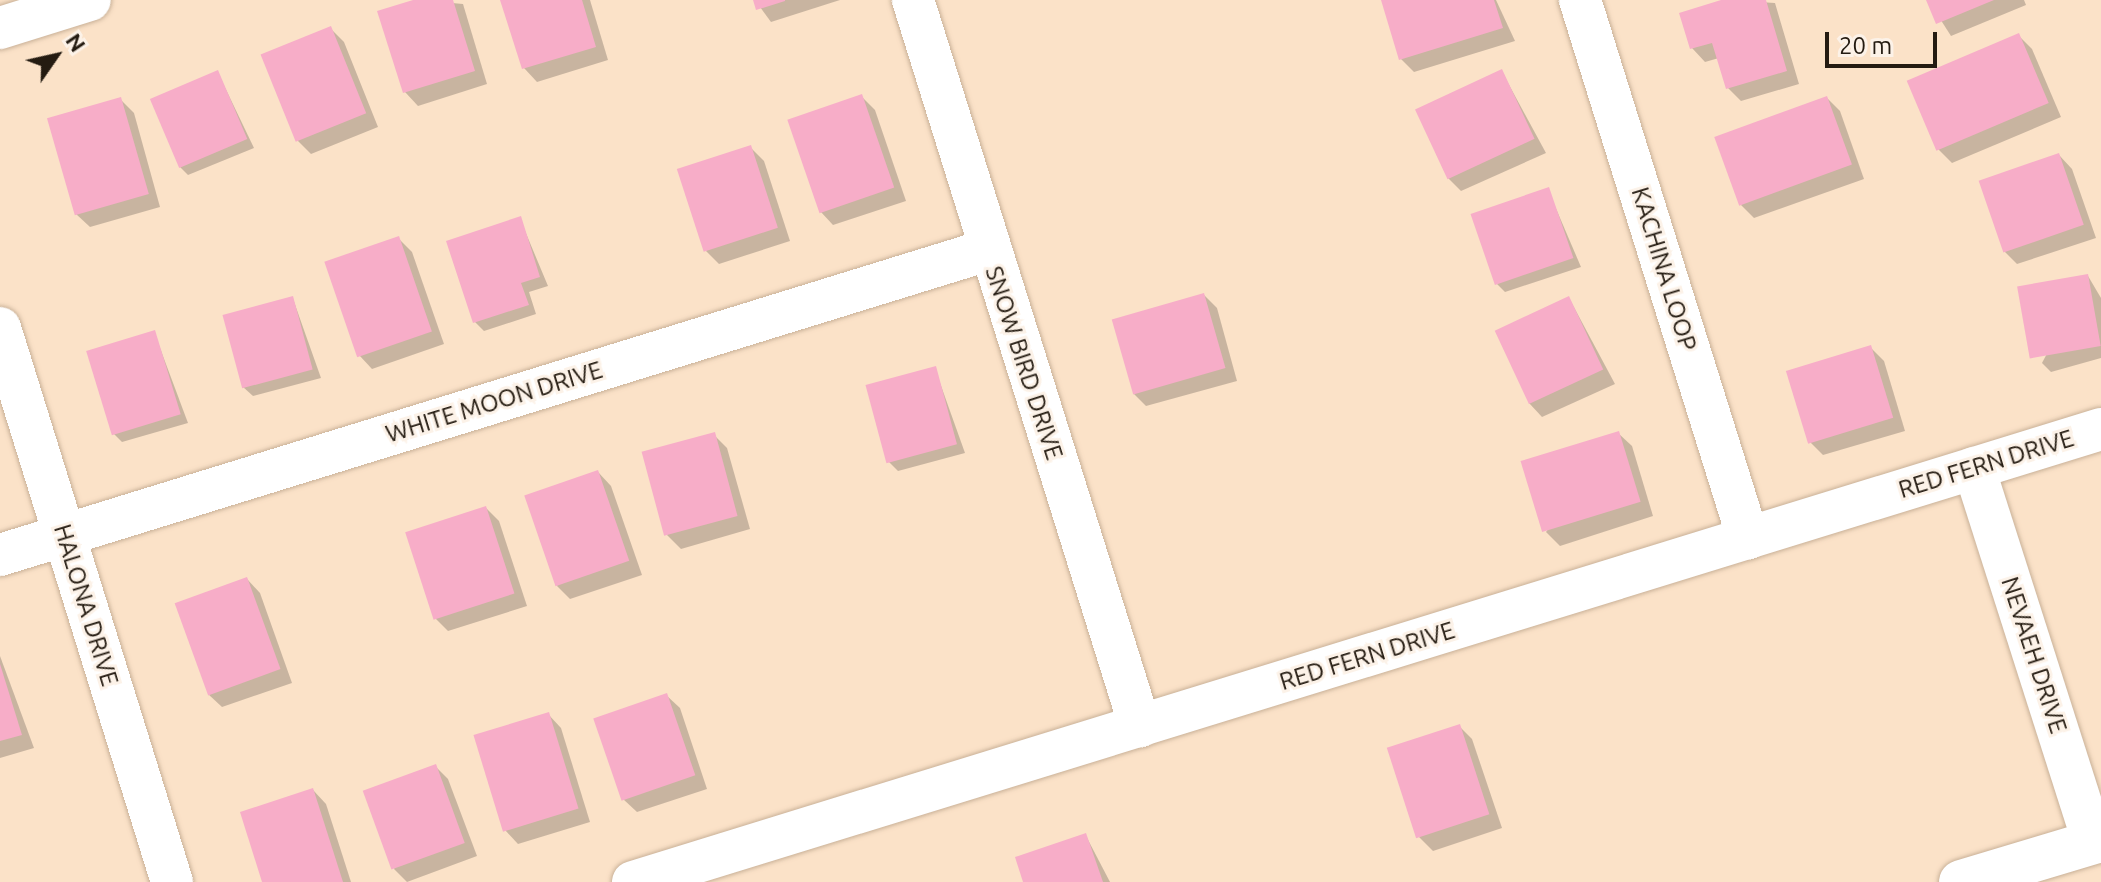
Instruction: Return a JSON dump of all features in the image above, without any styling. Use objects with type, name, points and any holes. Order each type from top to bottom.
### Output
[{"type":"main road","points":[[1961,882],[2097,841]]},
{"type":"street","points":[[0,28],[90,0]]},
{"type":"street","name":"SNOW BIRD DRIVE","points":[[913,0],[988,250],[1140,726]]},
{"type":"street","name":"KACHINA LOOP","points":[[1580,0],[1748,538]]},
{"type":"street","name":"WHITE MOON DRIVE","points":[[0,555],[988,250]]},
{"type":"street","name":"HALONA DRIVE","points":[[0,328],[172,882]]},
{"type":"street","name":"RED FERN DRIVE","points":[[633,882],[2101,429]]},
{"type":"street","name":"NEVAEH DRIVE","points":[[1974,468],[2097,841]]},
{"type":"building","points":[[413,0],[453,0],[475,71],[403,93],[377,11]]},
{"type":"building","points":[[500,0],[582,0],[596,47],[522,69]]},
{"type":"building","points":[[753,0],[785,0],[785,1],[756,10]]},
{"type":"building","points":[[1381,0],[1494,0],[1503,28],[1399,60]]},
{"type":"building","points":[[1721,0],[1766,0],[1787,71],[1726,89],[1712,43],[1690,49],[1679,13]]},
{"type":"building","points":[[1926,0],[1994,0],[1936,24]]},
{"type":"building","points":[[331,26],[366,113],[296,142],[261,54]]},
{"type":"building","points":[[2019,33],[2049,103],[1936,151],[1907,81]]},
{"type":"building","points":[[1502,69],[1535,139],[1448,179],[1415,110]]},
{"type":"building","points":[[218,70],[247,139],[179,168],[150,99]]},
{"type":"building","points":[[862,94],[894,188],[820,213],[787,120]]},
{"type":"building","points":[[1827,96],[1852,165],[1739,206],[1714,137]]},
{"type":"building","points":[[121,97],[149,194],[75,215],[47,118]]},
{"type":"building","points":[[751,145],[778,228],[704,252],[677,169]]},
{"type":"building","points":[[2059,153],[2084,225],[2003,253],[1979,181]]},
{"type":"building","points":[[1549,187],[1573,258],[1495,285],[1471,214]]},
{"type":"building","points":[[521,216],[540,277],[521,283],[529,305],[473,323],[446,241]]},
{"type":"building","points":[[399,236],[432,331],[357,357],[324,262]]},
{"type":"building","points":[[2088,274],[2101,346],[2030,358],[2017,287]]},
{"type":"building","points":[[1204,293],[1225,368],[1133,394],[1112,319]]},
{"type":"building","points":[[293,296],[313,369],[242,388],[222,315]]},
{"type":"building","points":[[1569,296],[1603,369],[1529,404],[1495,331]]},
{"type":"building","points":[[155,330],[181,414],[112,435],[86,351]]},
{"type":"building","points":[[1871,345],[1893,418],[1808,444],[1786,371]]},
{"type":"building","points":[[936,366],[957,444],[886,463],[865,385]]},
{"type":"building","points":[[1619,431],[1641,502],[1542,532],[1521,461]]},
{"type":"building","points":[[715,432],[738,516],[664,536],[642,452]]},
{"type":"building","points":[[598,470],[629,561],[556,586],[524,495]]},
{"type":"building","points":[[486,506],[514,593],[434,620],[405,532]]},
{"type":"building","points":[[247,577],[281,669],[208,695],[175,603]]},
{"type":"building","points":[[0,664],[22,735],[0,741]]},
{"type":"building","points":[[667,693],[695,775],[622,801],[593,718]]},
{"type":"building","points":[[549,712],[579,809],[503,832],[473,735]]},
{"type":"building","points":[[1460,724],[1489,814],[1416,838],[1387,748]]},
{"type":"building","points":[[436,764],[465,843],[391,870],[363,791]]},
{"type":"building","points":[[313,788],[343,882],[262,882],[240,812]]},
{"type":"building","points":[[1086,833],[1103,882],[1023,882],[1015,857]]}]
